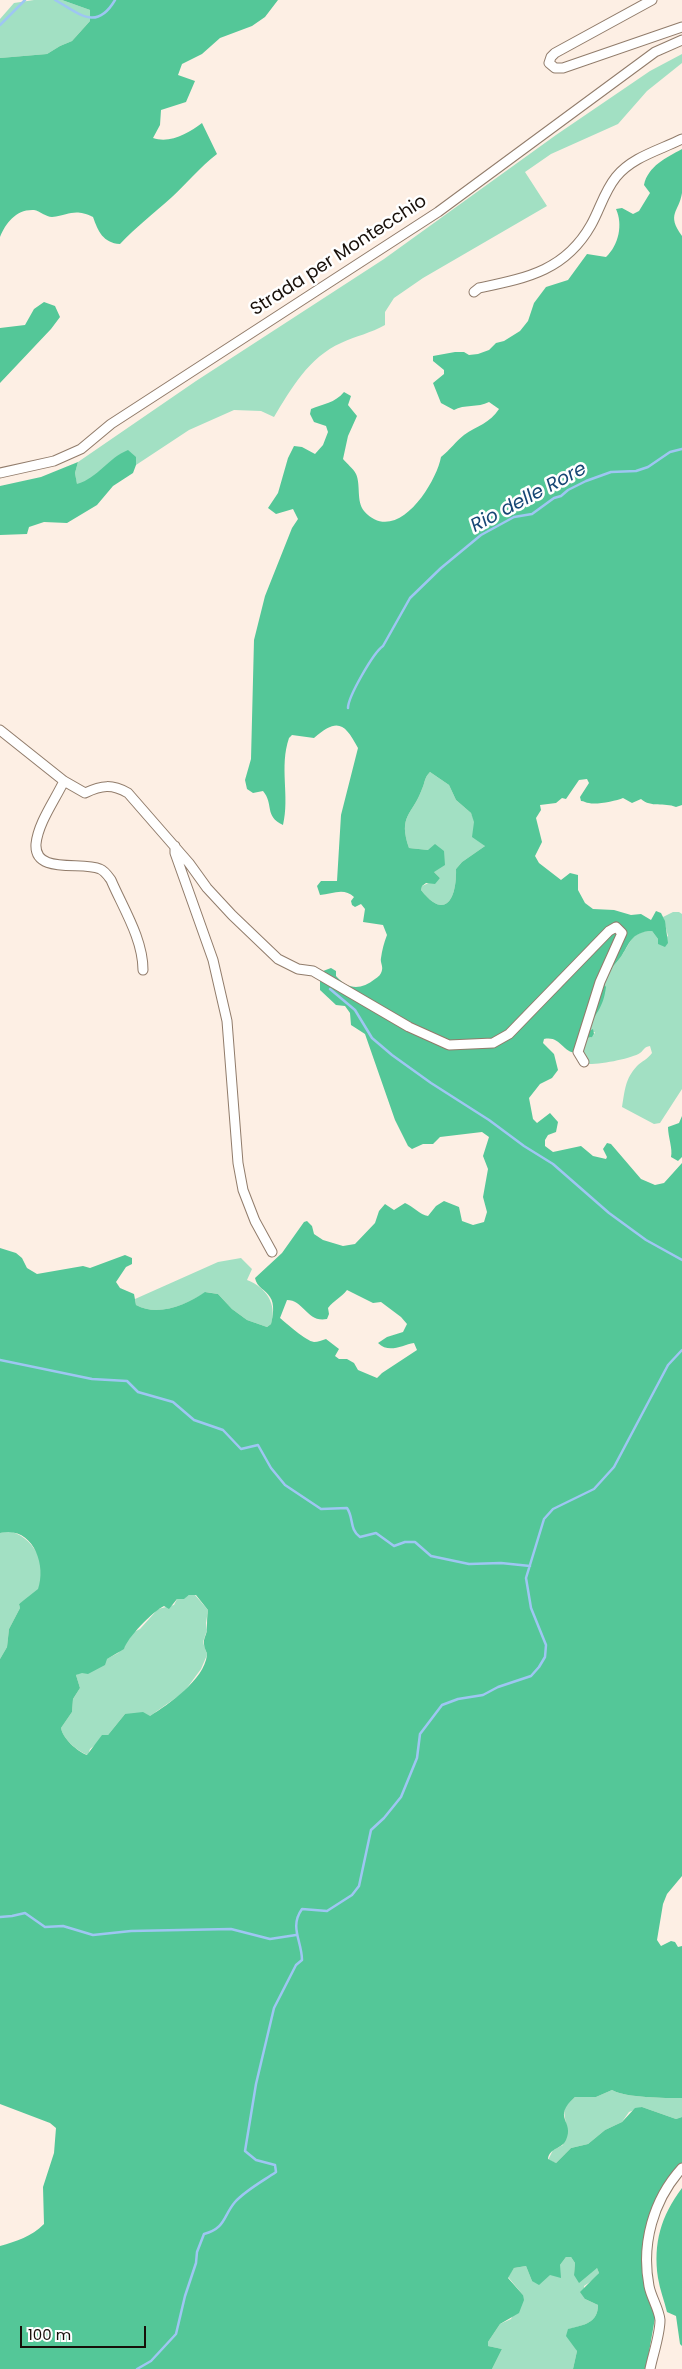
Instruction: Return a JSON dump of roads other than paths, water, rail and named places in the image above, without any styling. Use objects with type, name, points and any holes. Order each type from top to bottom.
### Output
[{"type":"street","points":[[652,0],[556,53],[551,57],[549,63],[555,68],[563,68],[682,27]]},
{"type":"street","name":"Strada per Montecchio","points":[[0,473],[54,460],[81,449],[111,424],[438,212],[649,56],[682,40]]},
{"type":"street","points":[[474,292],[478,288],[536,273],[556,265],[578,246],[616,176],[636,160],[682,139]]},
{"type":"street","points":[[0,730],[64,781],[85,793],[104,785],[117,787],[128,793],[175,846],[206,888],[278,959],[298,969],[312,971],[409,1027],[450,1045],[493,1043],[509,1034],[549,995],[609,931],[616,928],[622,933],[600,982],[578,1052],[584,1062]]},
{"type":"street","points":[[64,781],[41,828],[36,845],[38,857],[49,863],[90,866],[105,872],[143,956],[143,970]]},
{"type":"street","points":[[175,846],[175,853],[212,960],[227,1020],[238,1162],[243,1190],[255,1221],[272,1252]]},
{"type":"street","points":[[650,2369],[660,2319],[649,2286],[648,2236],[654,2214],[667,2189],[682,2168]]},
{"type":"waterway","points":[[0,25],[25,0]]},
{"type":"waterway","points":[[55,0],[87,17],[101,15],[108,10],[115,0]]},
{"type":"waterway","name":"Rio delle Rore","points":[[348,708],[352,695],[362,676],[373,657],[383,646],[410,598],[441,568],[481,535],[514,517],[532,514],[554,498],[561,496],[568,490],[586,481],[611,472],[636,471],[648,467],[670,452],[682,449]]},
{"type":"waterway","points":[[330,989],[355,1010],[372,1038],[392,1055],[553,1164],[609,1213],[646,1240],[682,1260]]},
{"type":"waterway","points":[[137,2369],[151,2361],[176,2334],[185,2296],[196,2263],[197,2252],[204,2234],[220,2225],[239,2198],[276,2172],[275,2165],[256,2160],[245,2151],[256,2084],[274,2008],[296,1965],[302,1960],[296,1928],[298,1916],[302,1909],[327,1911],[352,1895],[359,1886],[371,1830],[384,1818],[401,1797],[417,1758],[420,1734],[442,1705],[458,1699],[483,1695],[498,1687],[531,1676],[539,1667],[545,1657],[546,1645],[531,1608],[526,1578],[544,1519],[553,1509],[594,1489],[614,1467],[668,1365],[682,1350]]},
{"type":"waterway","points":[[0,1360],[92,1379],[127,1381],[138,1392],[173,1402],[194,1420],[223,1430],[241,1449],[258,1445],[271,1468],[285,1485],[321,1509],[347,1508],[354,1530],[360,1537],[376,1533],[394,1546],[405,1542],[415,1542],[431,1556],[469,1564],[501,1563],[530,1566]]},
{"type":"waterway","points":[[0,1917],[25,1913],[45,1927],[63,1926],[93,1935],[131,1931],[231,1929],[270,1939],[296,1935]]}]
